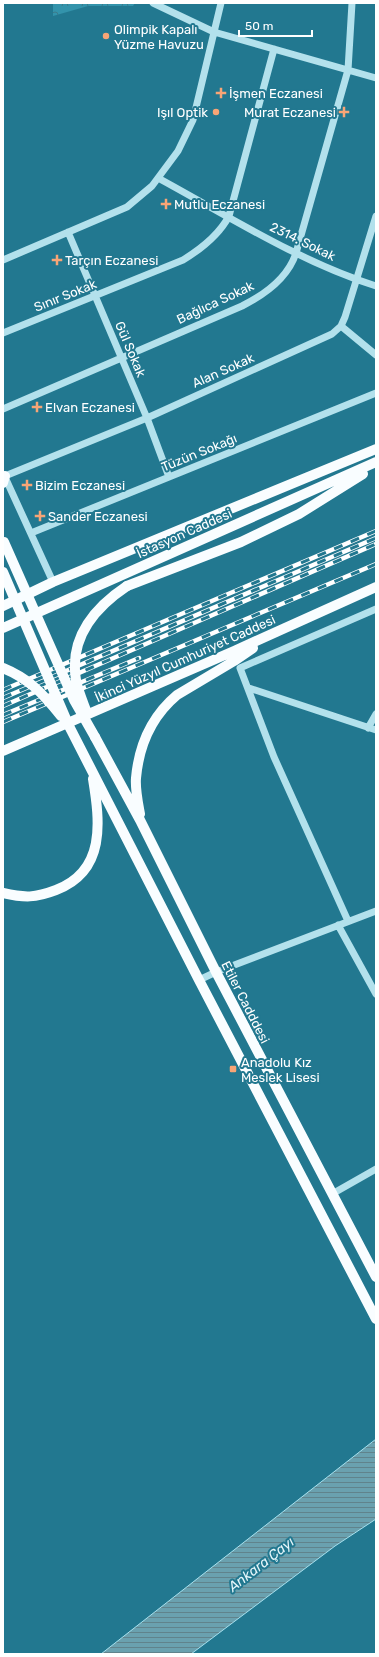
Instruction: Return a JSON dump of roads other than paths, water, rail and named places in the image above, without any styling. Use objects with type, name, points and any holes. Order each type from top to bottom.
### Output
[{"type":"main road","name":"İstasyon Caddesi","points":[[3,606],[53,582],[376,449]]},
{"type":"main road","name":"İstasyon Caddesi","points":[[3,628],[376,462]]},
{"type":"main road","points":[[95,737],[76,681],[77,647],[83,632],[97,611],[111,597],[127,586],[241,542],[299,514],[376,466]]},
{"type":"main road","points":[[3,540],[74,700],[95,737]]},
{"type":"main road","points":[[3,572],[69,726],[376,1320]]},
{"type":"main road","name":"İkinci Yüzyıl Cumhuriyet Caddesi","points":[[3,751],[376,588]]},
{"type":"main road","points":[[140,820],[136,779],[143,741],[150,726],[169,701],[199,681],[234,661],[275,633]]},
{"type":"main road","points":[[3,668],[20,675],[44,696],[69,726]]},
{"type":"main road","points":[[3,758],[46,733]]},
{"type":"main road","name":"Etiler Cadddesi","points":[[95,737],[140,820],[216,972],[376,1277]]},
{"type":"main road","points":[[3,892],[19,897],[31,898],[45,894],[64,887],[78,877],[88,865],[93,855],[98,824],[91,770]]},
{"type":"street","points":[[154,3],[214,32],[376,78]]},
{"type":"street","points":[[3,260],[126,207],[152,186],[178,152],[193,120],[221,3]]},
{"type":"street","name":"Bağlıca Sokak","points":[[3,409],[242,306],[254,299],[284,275],[294,261],[348,70],[352,3]]},
{"type":"street","name":"Sınır Sokak","points":[[3,333],[182,260],[220,230],[229,216],[274,49]]},
{"type":"street","name":"2314. Sokak","points":[[158,178],[296,253],[357,280],[376,286]]},
{"type":"street","points":[[376,216],[357,280],[341,326],[376,356]]},
{"type":"street","name":"Gül Sokak","points":[[68,232],[147,418],[169,477]]},
{"type":"street","name":"Alan Sokak","points":[[4,477],[147,418],[328,337],[341,326]]},
{"type":"street","name":"Tüzün Sokağı","points":[[31,533],[376,393]]},
{"type":"street","points":[[4,477],[53,582]]},
{"type":"street","points":[[348,921],[274,757],[240,668],[376,609]]},
{"type":"street","points":[[248,688],[376,730]]},
{"type":"street","points":[[368,728],[376,714]]},
{"type":"street","points":[[199,980],[216,972],[376,911]]},
{"type":"street","points":[[338,925],[376,994]]},
{"type":"street","points":[[332,1194],[376,1169]]},
{"type":"water","name":"Ankara Çayı","points":[[376,1439],[376,1519],[335,1546],[191,1654],[101,1654]]},
{"type":"railway","points":[[3,690],[376,531]]},
{"type":"railway","points":[[3,698],[376,538]]},
{"type":"railway","points":[[3,706],[376,544]]},
{"type":"railway","points":[[3,722],[376,564]]},
{"type":"railway","points":[[3,715],[139,658]]},
{"type":"place","name":"Olimpik Kapalı Yüzme Havuzu","points":[[106,36]]},
{"type":"place","name":"İşmen Eczanesi","points":[[221,93]]},
{"type":"place","name":"Işıl Optik","points":[[216,112]]},
{"type":"place","name":"Murat Eczanesi","points":[[344,112]]},
{"type":"place","name":"Mutlu Eczanesi","points":[[166,204]]},
{"type":"place","name":"Tarçın Eczanesi","points":[[57,260]]},
{"type":"place","name":"Elvan Eczanesi","points":[[37,407]]},
{"type":"place","name":"Bizim Eczanesi","points":[[27,485]]},
{"type":"place","name":"Sander Eczanesi","points":[[40,516]]},
{"type":"place","name":"Anadolu Kız Meslek Lisesi","points":[[233,1069]]}]
